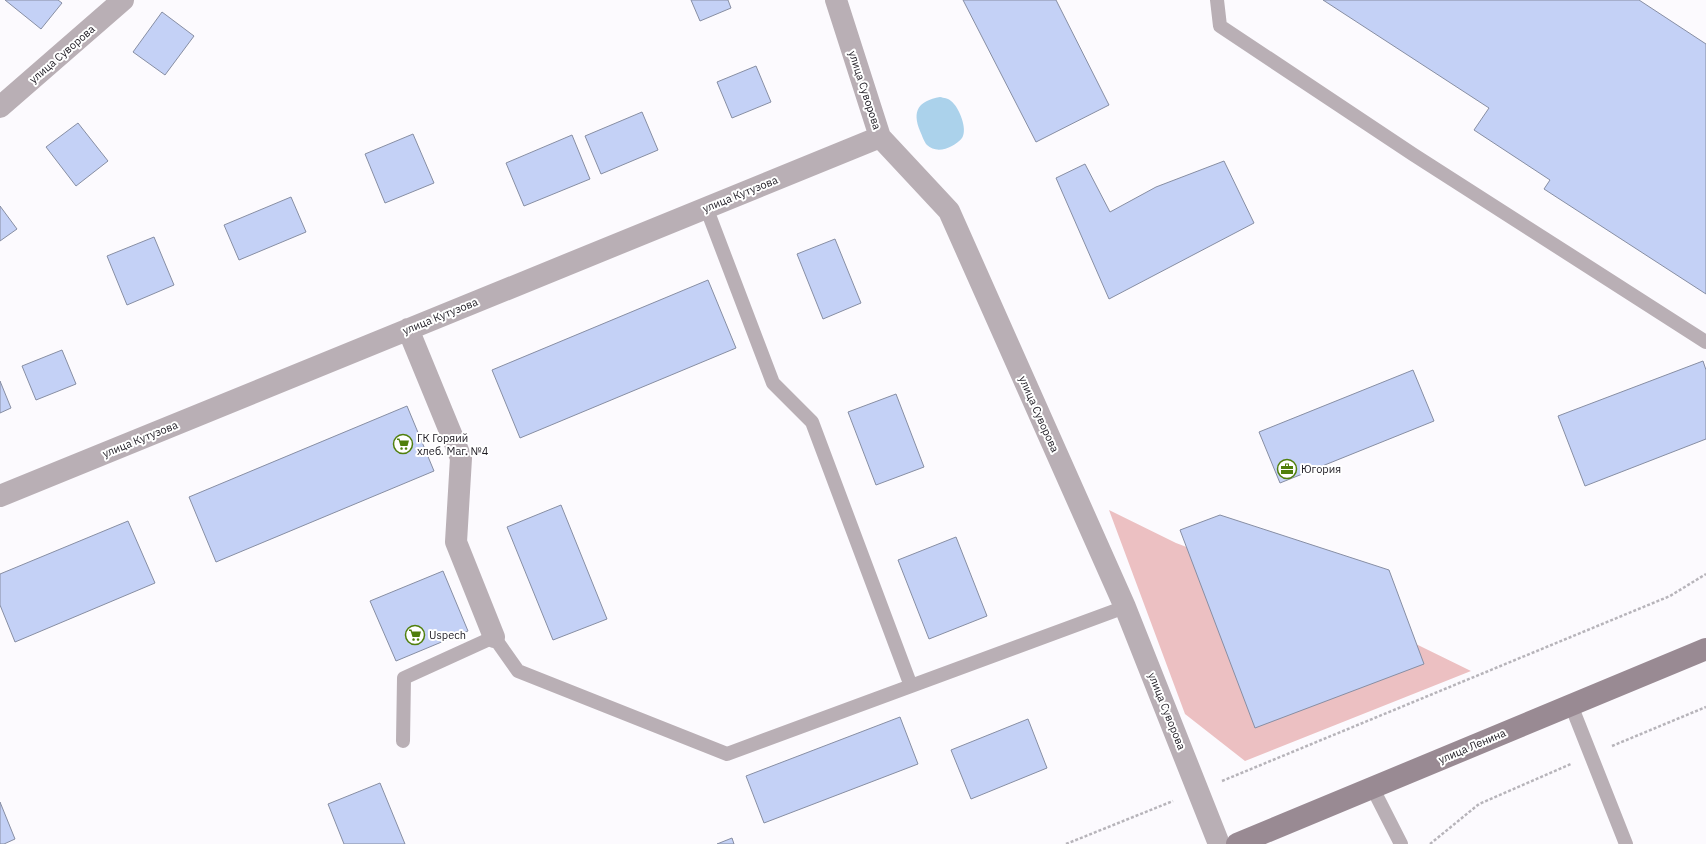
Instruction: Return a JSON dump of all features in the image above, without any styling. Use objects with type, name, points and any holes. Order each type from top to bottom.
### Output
[{"type":"main road","name":"улица Ленина","points":[[1237,844],[1706,649]]},
{"type":"street","name":"улица Суворова","points":[[0,107],[123,0]]},
{"type":"street","name":"улица Суворова","points":[[836,0],[880,137],[949,211],[1125,608],[1219,844]]},
{"type":"street","name":"улица Кутузова","points":[[0,496],[880,137]]},
{"type":"street","points":[[408,329],[461,458],[456,542],[494,637]]},
{"type":"lane","points":[[1217,0],[1220,26],[1414,155],[1706,342]]},
{"type":"lane","points":[[706,207],[773,383],[812,422],[911,686]]},
{"type":"lane","points":[[403,741],[404,678],[494,637],[518,671],[727,754],[1125,608]]},
{"type":"lane","points":[[1571,705],[1626,844]]},
{"type":"lane","points":[[1372,787],[1401,844]]},
{"type":"path","points":[[1066,844],[1670,596],[1706,574]]},
{"type":"path","points":[[1430,844],[1479,804],[1706,707]]},
{"type":"shaded area","points":[[1109,510],[1176,543],[1322,598],[1471,671],[1245,761],[1185,714]]},
{"type":"water","points":[[940,97],[950,100],[957,108],[962,118],[964,129],[964,134],[959,141],[946,149],[941,150],[931,148],[927,145],[920,131],[917,118],[917,113],[922,104],[926,101]]},
{"type":"building","points":[[5,0],[58,0],[62,3],[41,29]]},
{"type":"building","points":[[691,0],[728,0],[731,8],[700,21]]},
{"type":"building","points":[[963,0],[1056,0],[1109,105],[1036,142]]},
{"type":"building","points":[[1323,0],[1639,0],[1706,44],[1706,294],[1544,189],[1550,180],[1474,130],[1489,108]]},
{"type":"building","points":[[162,12],[194,36],[165,75],[133,52]]},
{"type":"building","points":[[756,66],[771,102],[732,118],[717,82]]},
{"type":"building","points":[[642,112],[658,150],[601,174],[585,136]]},
{"type":"building","points":[[78,123],[108,161],[76,186],[46,147]]},
{"type":"building","points":[[413,134],[434,183],[385,203],[365,154]]},
{"type":"building","points":[[572,135],[590,179],[524,206],[506,163]]},
{"type":"building","points":[[1224,161],[1254,223],[1109,299],[1056,178],[1085,164],[1110,212],[1156,187]]},
{"type":"building","points":[[291,197],[306,232],[239,260],[224,225]]},
{"type":"building","points":[[0,206],[17,229],[0,241]]},
{"type":"building","points":[[154,237],[174,285],[127,305],[107,256]]},
{"type":"building","points":[[835,239],[861,303],[823,319],[797,254]]},
{"type":"building","points":[[708,280],[736,348],[520,438],[492,370]]},
{"type":"building","points":[[62,350],[76,384],[36,400],[22,366]]},
{"type":"building","points":[[1703,361],[1706,370],[1706,439],[1585,486],[1558,416]]},
{"type":"building","points":[[1413,370],[1434,421],[1280,483],[1259,432]]},
{"type":"building","points":[[0,381],[11,408],[0,413]]},
{"type":"building","points":[[896,394],[924,467],[876,485],[848,412]]},
{"type":"building","points":[[407,406],[434,471],[216,562],[189,497]]},
{"type":"building","points":[[561,505],[607,619],[553,640],[507,527]]},
{"type":"building","points":[[1220,515],[1389,570],[1424,664],[1255,728],[1180,530]]},
{"type":"building","points":[[128,521],[155,583],[15,642],[0,605],[0,574]]},
{"type":"building","points":[[956,537],[987,616],[929,639],[898,560]]},
{"type":"building","points":[[443,571],[468,631],[396,661],[370,601]]},
{"type":"building","points":[[900,717],[918,764],[764,823],[746,776]]},
{"type":"building","points":[[1028,719],[1047,768],[971,799],[951,750]]},
{"type":"building","points":[[380,783],[405,844],[344,844],[328,804]]},
{"type":"building","points":[[0,802],[15,839],[4,844],[0,844]]},
{"type":"building","points":[[732,838],[734,844],[717,844]]},
{"type":"place","name":"ГК Горяий хлеб. Маг. №4","points":[[403,444]]},
{"type":"place","name":"Югория","points":[[1287,469]]},
{"type":"place","name":"Uspech","points":[[415,635]]}]
